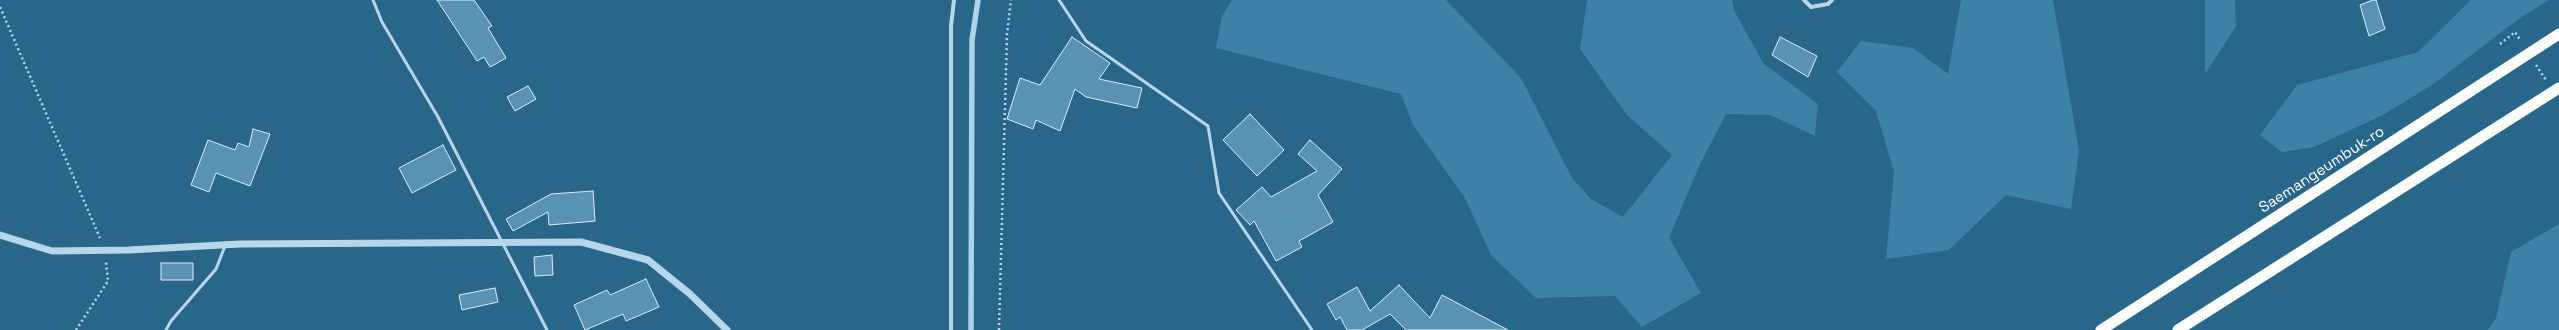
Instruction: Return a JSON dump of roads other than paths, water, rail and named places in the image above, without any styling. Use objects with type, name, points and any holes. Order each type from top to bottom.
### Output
[{"type":"highway","name":"Saemangeumbuk-ro","points":[[2101,330],[2559,34]]},
{"type":"highway","points":[[2178,330],[2559,88]]},
{"type":"street","points":[[951,330],[951,26],[954,0]]},
{"type":"street","points":[[1804,0],[1811,7],[1828,4],[1832,0]]},
{"type":"street","points":[[0,235],[52,250],[105,250],[225,245],[581,242],[648,260],[690,294],[727,330]]},
{"type":"lane","points":[[373,0],[382,22],[438,116],[547,330]]},
{"type":"lane","points":[[1059,0],[1086,41],[1208,126],[1219,193],[1312,330]]},
{"type":"lane","points":[[166,330],[170,321],[216,269],[225,245]]},
{"type":"waterway","points":[[971,330],[972,40],[978,0]]}]
